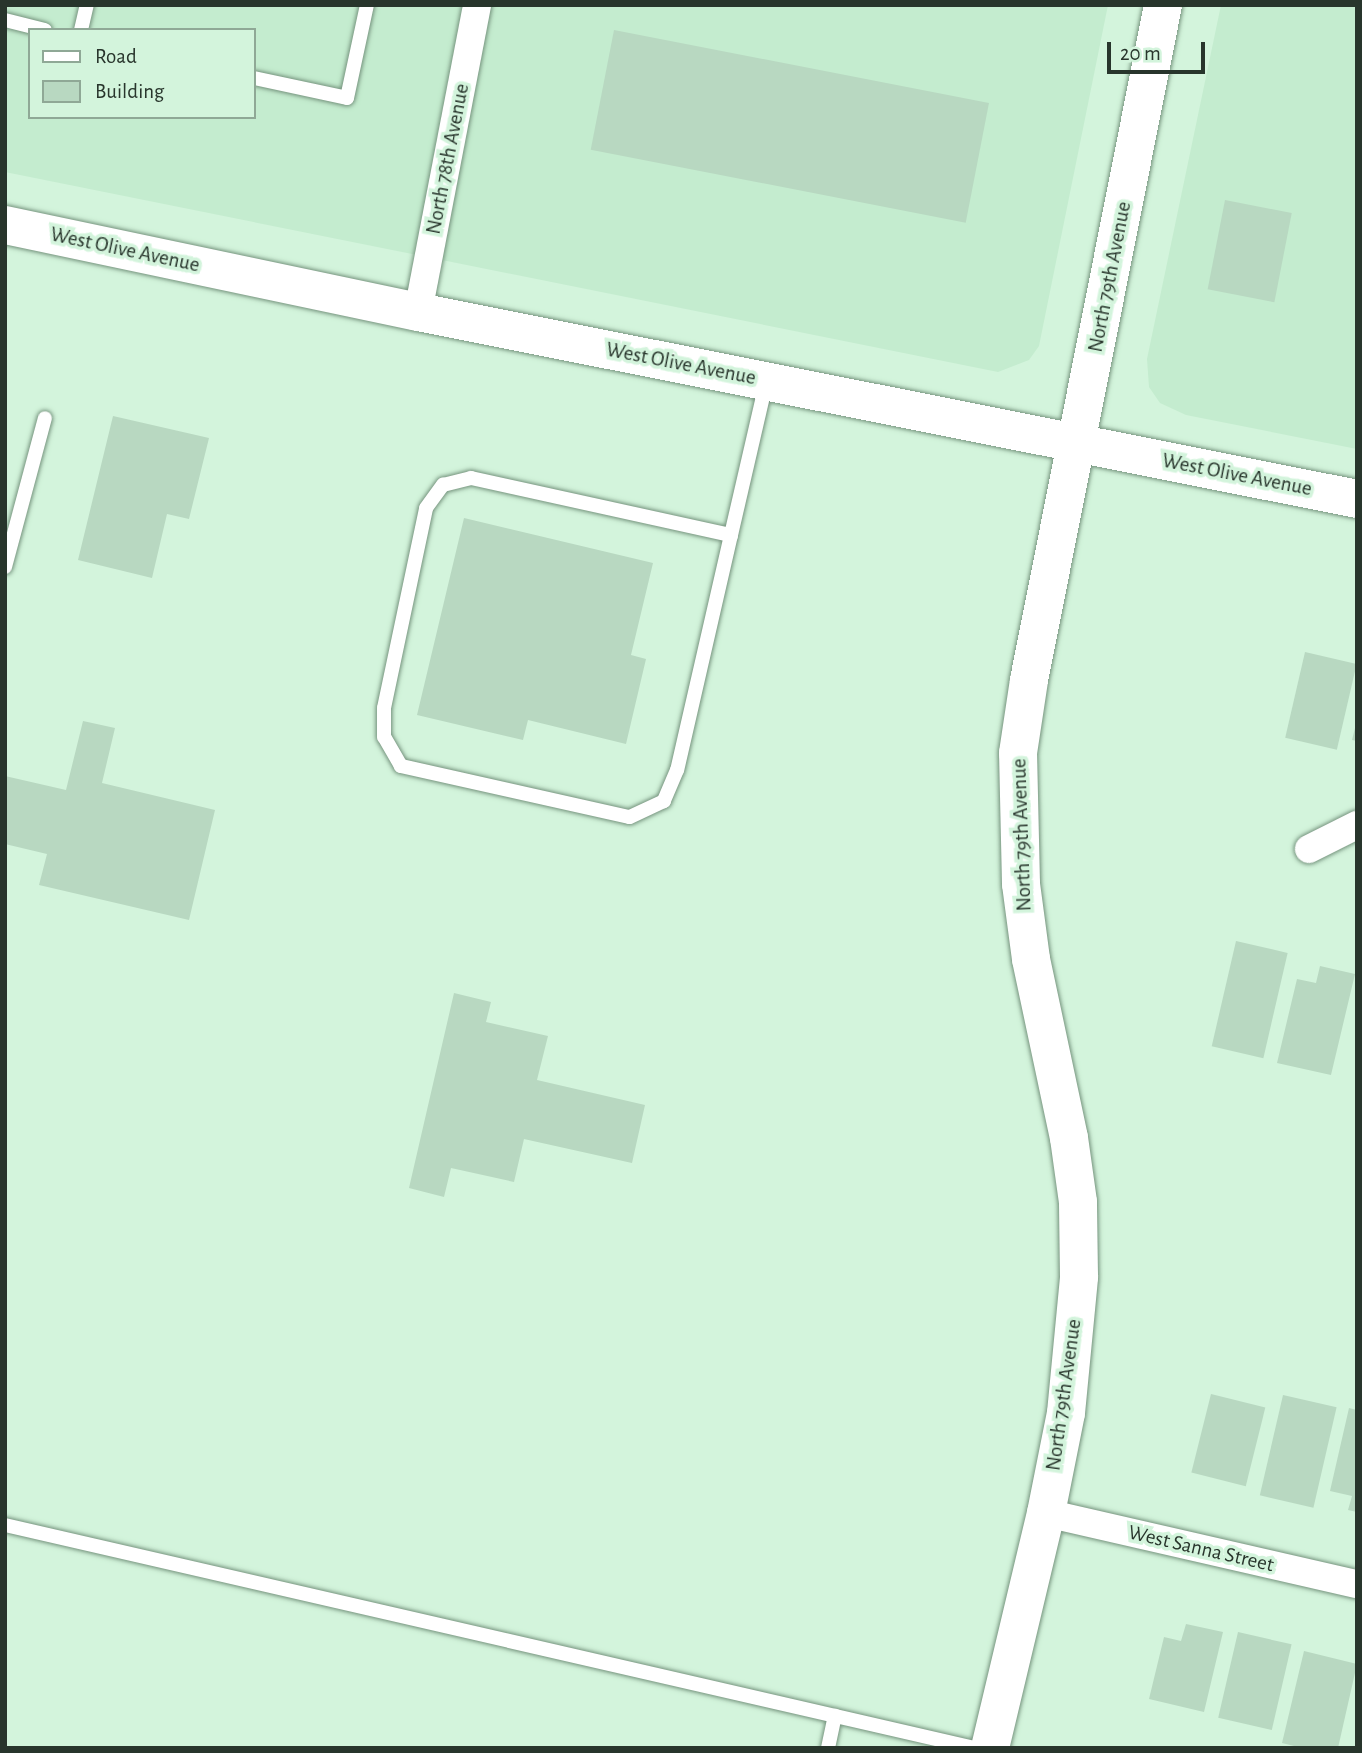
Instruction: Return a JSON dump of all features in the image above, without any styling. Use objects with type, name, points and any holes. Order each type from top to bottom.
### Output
[{"type":"street","name":"North 78th Avenue","points":[[418,312],[477,5]]},
{"type":"street","name":"North 79th Avenue","points":[[990,1748],[1046,1513],[1066,1413],[1079,1277],[1077,1202],[1069,1138],[1031,959],[1021,884],[1018,753],[1029,680],[1163,5]]},
{"type":"street","name":"West Olive Avenue","points":[[5,225],[418,312],[1357,499]]},
{"type":"street","points":[[1309,849],[1357,825]]},
{"type":"street","name":"West Sanna Street","points":[[1046,1513],[1357,1584]]},
{"type":"lane","points":[[81,28],[87,5]]},
{"type":"lane","points":[[256,78],[347,98],[367,5]]},
{"type":"lane","points":[[5,20],[38,28]]},
{"type":"lane","points":[[731,536],[471,478],[443,485],[426,508],[384,708],[384,737],[401,766],[629,817],[664,801],[677,771],[731,536],[766,381]]},
{"type":"lane","points":[[5,567],[46,418]]},
{"type":"lane","points":[[5,1525],[975,1748]]},
{"type":"lane","points":[[828,1748],[835,1716]]},
{"type":"shaded area","points":[[5,5],[1108,5],[1039,346],[1029,360],[998,372],[5,172]]},
{"type":"shaded area","points":[[1221,5],[1357,5],[1357,449],[1186,415],[1160,403],[1149,387],[1147,359]]},
{"type":"building","points":[[614,30],[989,103],[966,223],[591,150]]},
{"type":"building","points":[[1225,200],[1292,213],[1274,302],[1208,289]]},
{"type":"building","points":[[113,416],[209,438],[189,519],[167,514],[152,578],[78,560]]},
{"type":"building","points":[[464,518],[653,563],[631,655],[646,659],[626,744],[528,720],[523,740],[417,715]]},
{"type":"building","points":[[1305,652],[1357,664],[1337,750],[1285,738]]},
{"type":"building","points":[[83,721],[115,728],[102,783],[215,810],[189,920],[39,885],[47,854],[5,844],[5,776],[66,790]]},
{"type":"building","points":[[1357,724],[1357,741],[1352,740]]},
{"type":"building","points":[[1236,941],[1288,953],[1263,1058],[1212,1046]]},
{"type":"building","points":[[1320,966],[1355,974],[1331,1075],[1277,1063],[1297,979],[1316,983]]},
{"type":"building","points":[[454,993],[491,1002],[486,1022],[548,1036],[537,1080],[645,1105],[632,1163],[524,1139],[514,1182],[451,1168],[444,1197],[409,1188]]},
{"type":"building","points":[[1211,1394],[1265,1408],[1246,1486],[1191,1473]]},
{"type":"building","points":[[1283,1395],[1337,1407],[1313,1508],[1260,1495]]},
{"type":"building","points":[[1349,1408],[1357,1410],[1357,1512],[1348,1510],[1352,1496],[1330,1491]]},
{"type":"building","points":[[1186,1624],[1223,1632],[1204,1712],[1149,1699],[1164,1637],[1181,1641]]},
{"type":"building","points":[[1238,1632],[1292,1644],[1272,1730],[1218,1718]]},
{"type":"building","points":[[1304,1651],[1357,1664],[1338,1748],[1302,1748],[1282,1743]]}]
